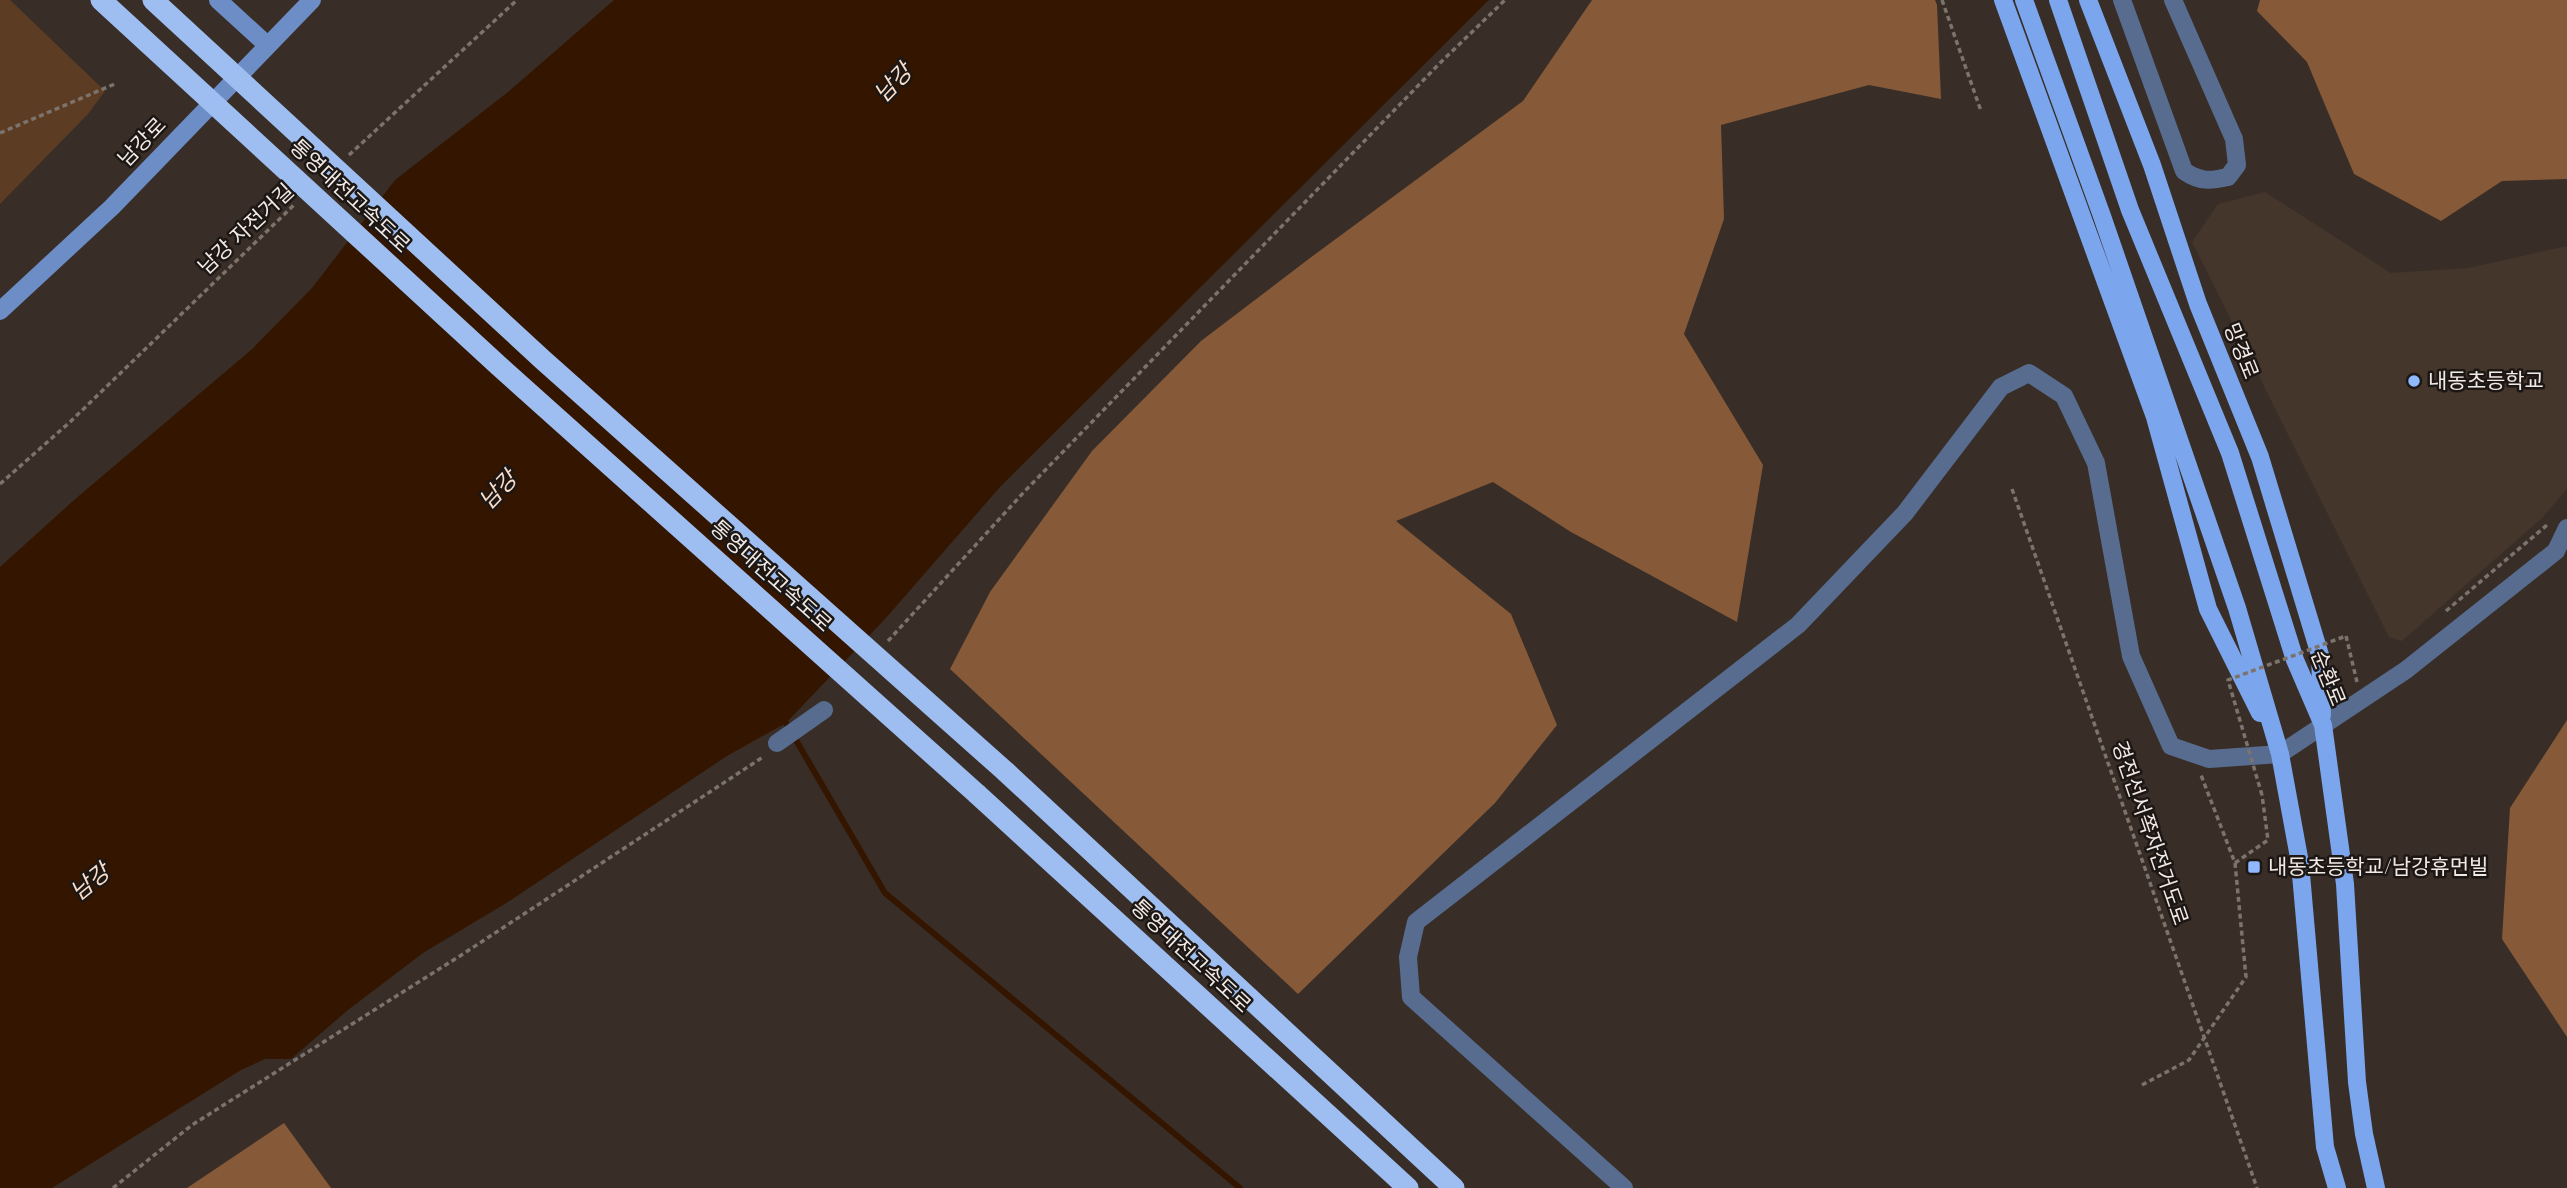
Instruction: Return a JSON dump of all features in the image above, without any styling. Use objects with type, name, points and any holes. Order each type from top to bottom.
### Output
[{"type":"highway","name":"통영대전고속도로","points":[[101,0],[499,366],[977,793],[1408,1188]]},
{"type":"highway","name":"통영대전고속도로","points":[[153,0],[543,360],[1006,772],[1454,1188]]},
{"type":"main road","points":[[2003,0],[2155,418],[2208,609],[2280,754]]},
{"type":"main road","points":[[2024,0],[2102,216],[2237,608],[2280,754],[2300,863],[2325,1147],[2337,1188]]},
{"type":"main road","name":"순환로","points":[[2058,0],[2130,210],[2231,453],[2295,660],[2323,725],[2345,884],[2357,1082],[2364,1134],[2376,1188]]},
{"type":"main road","name":"망경로","points":[[2088,0],[2152,165],[2198,304],[2260,457],[2320,654],[2323,725]]},
{"type":"street","points":[[218,0],[267,46]]},
{"type":"street","name":"남강로","points":[[0,311],[112,207],[312,0]]},
{"type":"street","points":[[2122,0],[2184,171],[2194,178],[2208,182],[2228,177],[2237,165],[2234,139],[2173,0]]},
{"type":"street","points":[[1624,1188],[1411,997],[1408,957],[1416,922],[1798,625],[1905,513],[2001,387],[2029,373],[2064,396],[2096,463],[2132,656],[2171,746],[2209,759],[2280,754],[2406,670],[2556,551],[2562,522]]},
{"type":"street","points":[[777,743],[824,710]]},
{"type":"path","points":[[343,160],[517,0]]},
{"type":"path","points":[[888,641],[1034,482],[1505,0]]},
{"type":"path","points":[[1942,0],[1980,111]]},
{"type":"path","points":[[0,133],[117,83]]},
{"type":"path","name":"남강 자전거길","points":[[0,484],[70,422],[252,244],[303,198]]},
{"type":"path","name":"경전선서쪽자전거도로","points":[[2012,489],[2257,1188]]},
{"type":"path","points":[[2444,613],[2562,522]]},
{"type":"path","points":[[2235,863],[2268,840],[2263,794],[2228,680],[2346,636],[2358,686],[2366,679]]},
{"type":"path","points":[[113,1188],[192,1125],[463,954],[763,757],[777,743]]},
{"type":"path","points":[[2142,1085],[2189,1060],[2246,977],[2235,863],[2193,754]]},
{"type":"shaded area","points":[[0,0],[10,0],[105,91],[88,114],[0,204]]},
{"type":"shaded area","points":[[1592,0],[1935,0],[1941,99],[1869,85],[1721,125],[1724,219],[1684,334],[1763,465],[1737,622],[1571,532],[1493,482],[1396,521],[1511,614],[1557,725],[1495,803],[1298,994],[950,669],[990,592],[1092,451],[1201,341],[1523,101]]},
{"type":"shaded area","points":[[2260,0],[2567,0],[2567,179],[2502,181],[2441,221],[2354,174],[2307,62],[2257,11]]},
{"type":"shaded area","name":"내동초등학교","points":[[2265,192],[2391,273],[2469,268],[2567,246],[2567,489],[2542,518],[2402,641],[2389,637],[2192,242],[2218,204]]},
{"type":"shaded area","points":[[2567,720],[2567,1037],[2502,939],[2510,808]]},
{"type":"shaded area","points":[[284,1123],[331,1188],[187,1188]]},
{"type":"water","name":"남강","points":[[614,0],[1489,0],[1000,487],[886,618],[786,723],[727,756],[508,902],[423,953],[348,1010],[291,1059],[265,1059],[241,1070],[52,1188],[0,1188],[0,567],[74,500],[251,350],[312,288],[395,180],[508,92]]},
{"type":"waterway","points":[[786,723],[885,893],[1240,1188]]},
{"type":"place","name":"내동초등학교","points":[[2414,381]]},
{"type":"place","name":"내동초등학교/남강휴먼빌","points":[[2254,867]]}]
